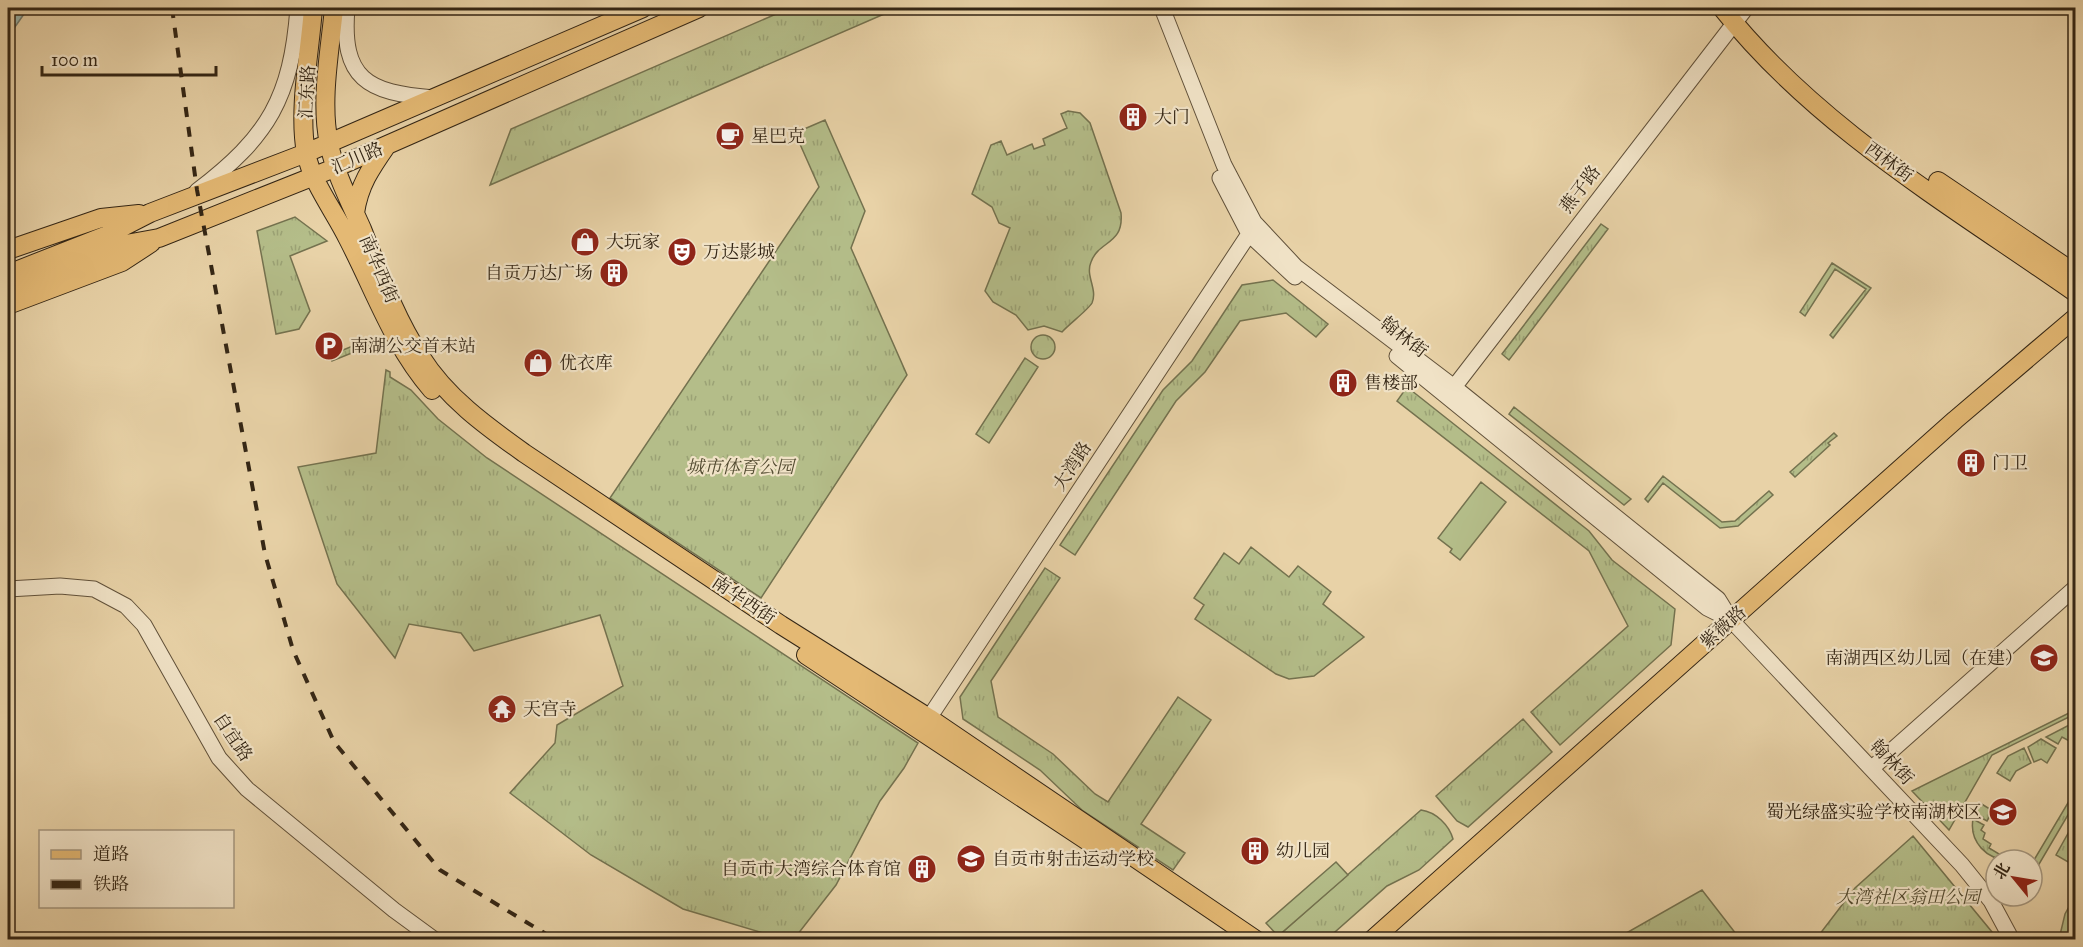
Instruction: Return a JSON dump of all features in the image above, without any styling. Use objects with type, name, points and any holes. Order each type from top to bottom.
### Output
[{"type":"main road","name":"汇东路","points":[[314,8],[304,112],[306,153],[314,176]]},
{"type":"main road","name":"汇东路","points":[[334,8],[326,108],[329,144],[337,167]]},
{"type":"main road","name":"汇川路","points":[[8,274],[106,235],[150,213],[329,144],[643,8]]},
{"type":"main road","name":"汇川路","points":[[8,288],[115,246],[159,238],[337,167],[699,8]]},
{"type":"main road","name":"西林街","points":[[1722,8],[1739,13],[1789,64],[1848,117],[1902,157],[2076,274]]},
{"type":"main road","name":"西林街","points":[[1739,13],[1783,75],[1842,127],[2076,293]]},
{"type":"main road","points":[[355,213],[363,181],[388,145]]},
{"type":"main road","name":"南华西街","points":[[337,167],[382,280],[422,359],[454,397],[486,426],[781,624],[1234,939]]},
{"type":"main road","name":"南华西街","points":[[314,176],[369,278],[398,345],[411,366],[446,406],[517,462],[642,545],[925,724],[1256,939]]},
{"type":"main road","points":[[8,250],[101,218],[150,213]]},
{"type":"main road","points":[[8,305],[122,262],[159,238]]},
{"type":"main road","name":"紫薇路","points":[[1372,939],[1955,420],[2076,316]]},
{"type":"street","points":[[188,198],[224,170],[250,144],[270,118],[286,83],[295,52],[298,8]]},
{"type":"street","points":[[347,8],[344,36],[349,60],[363,78],[375,86],[402,96],[434,98]]},
{"type":"street","name":"翰林街","points":[[1152,8],[1219,177],[1278,263],[1451,392],[1707,608],[1731,620],[1872,768],[1984,892],[2012,939]]},
{"type":"street","name":"翰林街","points":[[1162,8],[1224,165],[1254,231]]},
{"type":"street","name":"燕子路","points":[[1451,392],[1739,13]]},
{"type":"street","name":"大湾路","points":[[925,724],[1254,231]]},
{"type":"street","name":"自宜路","points":[[8,588],[60,586],[94,589],[126,606],[144,625],[219,758],[247,789],[394,910],[435,939]]},
{"type":"street","points":[[1872,768],[2076,587]]},
{"type":"green space","points":[[790,8],[898,8],[490,185],[511,129]]},
{"type":"green space","points":[[1068,111],[1080,113],[1090,123],[1121,213],[1121,223],[1115,237],[1099,250],[1091,262],[1089,272],[1093,298],[1090,306],[1062,332],[1044,326],[1028,330],[1016,315],[993,302],[985,291],[1010,228],[999,223],[992,207],[972,194],[991,145],[1001,141],[1007,155],[1032,144],[1034,149],[1045,145],[1043,139],[1067,128],[1061,114]]},
{"type":"green space","name":"城市体育公园","points":[[825,120],[865,211],[851,248],[907,375],[761,598],[610,498],[819,187],[795,133]]},
{"type":"green space","points":[[295,217],[327,241],[290,256],[310,311],[299,329],[276,334],[257,231]]},
{"type":"green space","points":[[1601,224],[1608,229],[1509,360],[1502,354]]},
{"type":"green space","points":[[1832,263],[1871,288],[1833,338],[1830,335],[1866,289],[1835,269],[1805,316],[1800,312]]},
{"type":"green space","points":[[1273,280],[1328,324],[1316,337],[1286,313],[1240,321],[1205,372],[1176,401],[1075,555],[1060,545],[1163,390],[1192,361],[1242,285]]},
{"type":"green space","points":[[1043,335],[1051,339],[1055,347],[1051,355],[1043,359],[1035,355],[1031,347],[1035,339]]},
{"type":"green space","points":[[372,338],[374,344],[332,361],[331,355]]},
{"type":"green space","points":[[1025,358],[1038,367],[989,443],[976,434]]},
{"type":"green space","points":[[386,370],[390,372],[390,377],[411,390],[438,419],[487,458],[918,743],[904,768],[880,801],[836,885],[794,939],[783,939],[683,909],[591,855],[510,793],[555,743],[557,725],[623,686],[600,615],[474,651],[461,633],[409,624],[395,658],[337,584],[298,467],[376,453]]},
{"type":"green space","points":[[1407,387],[1589,531],[1612,560],[1675,609],[1671,645],[1560,745],[1531,712],[1628,626],[1589,551],[1397,401]]},
{"type":"green space","points":[[1514,407],[1631,499],[1624,505],[1509,414]]},
{"type":"green space","points":[[1834,433],[1837,436],[1828,443],[1830,445],[1795,477],[1790,472]]},
{"type":"green space","points":[[1663,476],[1722,522],[1735,521],[1769,491],[1773,495],[1738,526],[1720,528],[1663,483],[1648,502],[1645,499]]},
{"type":"green space","points":[[1481,482],[1506,502],[1460,560],[1450,552],[1452,549],[1438,538]]},
{"type":"green space","points":[[1251,547],[1289,577],[1298,566],[1331,592],[1323,604],[1364,637],[1314,676],[1289,679],[1276,674],[1195,619],[1204,605],[1194,598],[1224,553],[1239,564]]},
{"type":"green space","points":[[1045,568],[1060,578],[991,681],[998,717],[1053,754],[1095,794],[1108,802],[1178,697],[1211,720],[1141,824],[1185,853],[1173,870],[1083,811],[1040,770],[963,719],[960,697]]},
{"type":"green space","points":[[2075,710],[2075,714],[1992,755],[1949,830],[1912,791]]},
{"type":"green space","points":[[1523,719],[1552,752],[1468,827],[1457,821],[1436,796]]},
{"type":"green space","points":[[2075,722],[2075,744],[2062,737],[2058,744],[2046,737]]},
{"type":"green space","points":[[2041,739],[2056,748],[2047,763],[2041,759],[2034,762],[2028,747]]},
{"type":"green space","points":[[2024,748],[2031,763],[2016,771],[2010,781],[1997,773],[2008,756]]},
{"type":"green space","points":[[2075,791],[2075,803],[2044,856],[2044,848],[2041,848]]},
{"type":"green space","points":[[1980,803],[1993,811],[1987,821],[1974,814]]},
{"type":"green space","points":[[1421,810],[1432,813],[1441,820],[1453,839],[1419,870],[1387,886],[1327,939],[1276,938]]},
{"type":"green space","points":[[1973,819],[1984,825],[1981,830],[1985,833],[1983,839],[1991,844],[1989,848],[1984,848],[1984,850],[1981,848],[1972,827]]},
{"type":"green space","points":[[2075,821],[2075,840],[2071,847],[2075,850],[2075,866],[2056,855]]},
{"type":"green space","name":"大湾社区翁田公园","points":[[1913,836],[1992,932],[1995,939],[1816,939],[1855,888]]},
{"type":"green space","points":[[1336,862],[1348,875],[1278,936],[1266,923]]},
{"type":"green space","points":[[1702,890],[1740,939],[1614,940]]},
{"type":"green space","points":[[2075,896],[2075,939],[2059,939],[2065,914]]},
{"type":"water","points":[[8,8],[23,8],[24,14],[10,34],[13,57],[8,67]]},
{"type":"railway","points":[[172,8],[197,190],[265,554],[293,650],[334,742],[440,870],[556,940]]},
{"type":"place","name":"大门","points":[[1133,117]]},
{"type":"place","name":"星巴克","points":[[730,136]]},
{"type":"place","name":"大玩家","points":[[585,242]]},
{"type":"place","name":"万达影城","points":[[682,252]]},
{"type":"place","name":"自贡万达广场","points":[[614,273]]},
{"type":"place","name":"南湖公交首末站","points":[[329,346]]},
{"type":"place","name":"优衣库","points":[[538,363]]},
{"type":"place","name":"售楼部","points":[[1343,383]]},
{"type":"place","name":"门卫","points":[[1971,463]]},
{"type":"place","name":"南湖西区幼儿园（在建）","points":[[2044,658]]},
{"type":"place","name":"天宫寺","points":[[502,709]]},
{"type":"place","name":"蜀光绿盛实验学校南湖校区","points":[[2003,812]]},
{"type":"place","name":"幼儿园","points":[[1255,851]]},
{"type":"place","name":"自贡市射击运动学校","points":[[971,859]]},
{"type":"place","name":"自贡市大湾综合体育馆","points":[[922,869]]}]
